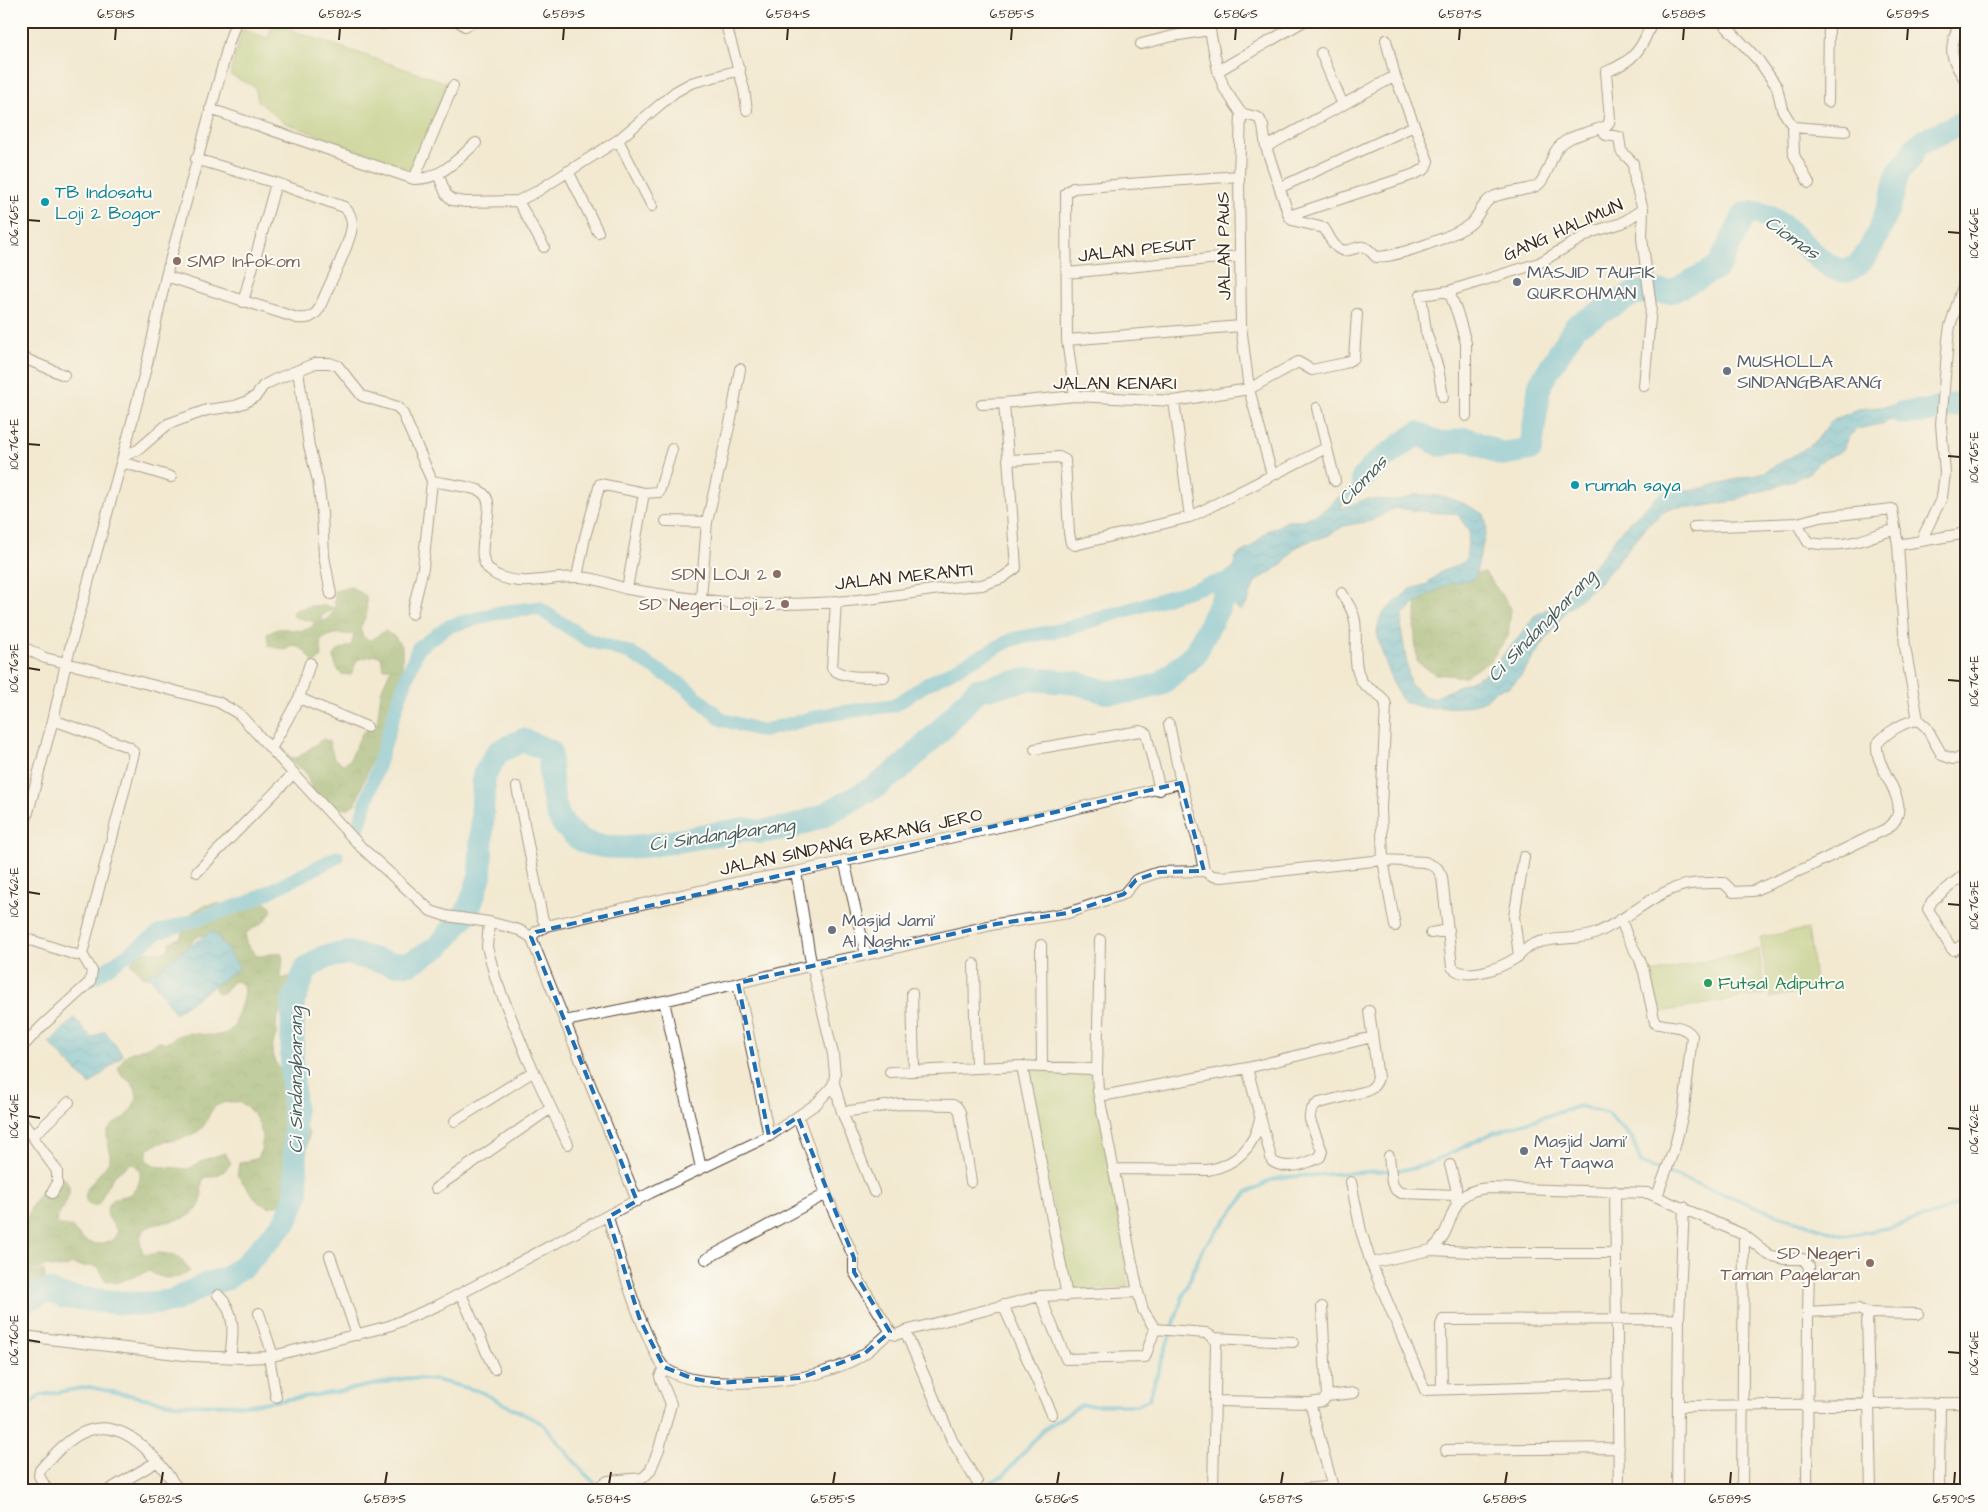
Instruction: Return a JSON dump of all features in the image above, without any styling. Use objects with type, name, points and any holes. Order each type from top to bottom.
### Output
[{"type":"street","points":[[376,21],[383,24],[391,21]]},
{"type":"street","points":[[458,21],[465,26],[475,21]]},
{"type":"street","points":[[725,21],[740,70],[747,110]]},
{"type":"street","points":[[1218,71],[1304,21]]},
{"type":"street","points":[[1141,44],[1209,26],[1218,71],[1224,88],[1241,113],[1259,118],[1263,126],[1266,147],[1292,220],[1324,228],[1332,243],[1339,249],[1352,250],[1362,246],[1366,247],[1376,257],[1387,257],[1451,234],[1471,224],[1483,205],[1491,198],[1505,192],[1534,188],[1540,183],[1556,150],[1563,143],[1574,136],[1608,125],[1610,119],[1606,72],[1619,66],[1639,50],[1645,41],[1652,21]]},
{"type":"street","points":[[1721,21],[1741,41],[1777,87],[1782,109],[1793,127],[1794,155],[1809,183]]},
{"type":"street","points":[[1828,102],[1830,21]]},
{"type":"street","points":[[1960,21],[1953,43],[1952,59],[1967,82]]},
{"type":"street","points":[[21,838],[66,664],[123,459],[147,364],[166,276],[232,23]]},
{"type":"street","points":[[1289,216],[1404,178],[1425,169],[1428,161],[1395,76],[1386,40]]},
{"type":"street","points":[[1322,53],[1343,105]]},
{"type":"street","points":[[438,174],[446,194],[452,200],[466,202],[518,201],[536,192],[618,140],[675,92],[692,83],[740,70]]},
{"type":"street","points":[[1266,147],[1395,76]]},
{"type":"street","points":[[414,179],[453,86]]},
{"type":"street","points":[[210,109],[414,179],[430,178],[438,174],[476,143]]},
{"type":"street","name":"JALAN PAUS","points":[[1241,113],[1239,176],[1241,326],[1248,389],[1272,475]]},
{"type":"street","points":[[1281,187],[1414,126]]},
{"type":"street","points":[[1793,127],[1845,131]]},
{"type":"street","points":[[1601,128],[1606,135],[1619,137],[1621,151],[1633,163],[1635,182],[1643,209],[1642,238],[1650,295],[1650,320],[1644,386]]},
{"type":"street","points":[[618,140],[652,206]]},
{"type":"street","points":[[166,276],[297,318],[310,318],[319,309],[351,233],[351,218],[349,211],[344,208],[276,183],[196,160]]},
{"type":"street","points":[[568,171],[598,232]]},
{"type":"street","points":[[1074,396],[1067,340],[1066,193],[1070,189],[1239,176]]},
{"type":"street","points":[[243,302],[276,183]]},
{"type":"street","points":[[518,201],[544,248]]},
{"type":"street","name":"GANG HALIMUN","points":[[1443,397],[1438,368],[1426,332],[1421,295],[1449,291],[1539,263],[1592,232],[1622,224],[1643,209]]},
{"type":"street","name":"JALAN PESUT","points":[[1067,273],[1240,256]]},
{"type":"street","points":[[1921,542],[1942,497],[1945,473],[1941,424],[1950,326],[1967,274]]},
{"type":"street","points":[[1449,291],[1466,343],[1466,416]]},
{"type":"street","name":"JALAN KENARI","points":[[982,404],[1004,404],[1074,396],[1174,401],[1248,389],[1298,362],[1312,370],[1345,363],[1354,358],[1357,314]]},
{"type":"street","points":[[1067,340],[1241,326]]},
{"type":"street","points":[[21,357],[64,375]]},
{"type":"street","points":[[123,459],[138,450],[168,424],[207,410],[235,406],[246,402],[269,383],[316,363],[334,364],[342,368],[362,396],[398,407],[403,414],[432,482],[423,568],[412,614]]},
{"type":"street","points":[[701,598],[707,522],[732,414],[740,369]]},
{"type":"street","points":[[298,371],[309,446],[318,481],[324,556],[332,594]]},
{"type":"street","points":[[1174,401],[1190,517]]},
{"type":"street","name":"JALAN MERANTI","points":[[432,482],[480,491],[486,497],[488,510],[483,557],[488,570],[493,574],[512,580],[577,577],[600,580],[609,585],[627,589],[771,604],[836,601],[982,585],[1002,578],[1016,568],[1004,404]]},
{"type":"street","points":[[1317,408],[1335,481]]},
{"type":"street","points":[[1009,460],[1058,457],[1065,460],[1069,533],[1071,543],[1075,546],[1190,517],[1326,448]]},
{"type":"street","points":[[577,577],[585,538],[600,484],[644,493],[660,492],[672,449]]},
{"type":"street","points":[[123,459],[171,477]]},
{"type":"street","points":[[627,589],[644,493]]},
{"type":"street","points":[[1694,527],[1796,523],[1892,509],[1898,545],[1905,647],[1918,720],[1926,727],[1942,755],[1953,759],[1967,757]]},
{"type":"street","points":[[666,521],[707,522]]},
{"type":"street","points":[[1796,523],[1808,542],[1816,544],[1857,542],[1889,530],[1896,530]]},
{"type":"street","points":[[1898,545],[1967,533]]},
{"type":"street","points":[[1342,593],[1354,617],[1355,656],[1360,679],[1366,686],[1381,696],[1386,705],[1381,808],[1383,860],[1395,926]]},
{"type":"street","points":[[836,601],[832,668],[836,672],[846,675],[884,677]]},
{"type":"street","points":[[21,646],[45,658],[66,664],[218,702],[239,714],[361,846],[431,911],[446,916],[519,930],[531,937],[637,1201]]},
{"type":"street","points":[[272,748],[299,698],[310,663]]},
{"type":"street","points":[[299,698],[367,727]]},
{"type":"street","points":[[21,1048],[90,982],[92,971],[82,954],[134,754],[129,746],[53,720]]},
{"type":"street","points":[[565,1022],[996,924],[1068,913],[1124,894],[1136,880],[1159,872],[1204,871],[1213,876],[1222,877],[1383,860],[1425,862],[1437,868],[1442,878],[1452,968],[1458,972],[1467,973],[1484,971],[1499,967],[1519,956],[1527,947],[1537,942],[1593,934],[1622,920],[1659,895],[1685,885],[1724,883],[1733,892],[1753,891],[1888,828],[1897,821],[1899,811],[1890,781],[1877,752],[1877,744],[1907,722],[1918,720]]},
{"type":"street","points":[[1169,724],[1181,784],[1199,845],[1204,871]]},
{"type":"street","points":[[1035,749],[1140,732],[1146,733],[1160,790]]},
{"type":"street","points":[[197,872],[294,773]]},
{"type":"street","name":"JALAN SINDANG BARANG JERO","points":[[531,937],[546,926],[738,882],[796,872],[1181,784]]},
{"type":"street","points":[[517,786],[542,917],[546,926]]},
{"type":"street","points":[[1519,956],[1514,917],[1524,857]]},
{"type":"street","points":[[844,860],[866,955]]},
{"type":"street","points":[[796,872],[813,965],[835,1064],[834,1083],[842,1112],[874,1192]]},
{"type":"street","points":[[1967,872],[1932,900],[1928,909],[1951,948],[1954,950],[1958,949],[1967,942]]},
{"type":"street","points":[[1622,920],[1627,936],[1644,972],[1655,1023],[1678,1027],[1689,1032],[1692,1036],[1684,1109],[1670,1161],[1657,1196]]},
{"type":"street","points":[[484,922],[487,947],[496,980],[534,1071],[568,1144]]},
{"type":"street","points":[[1431,933],[1448,930]]},
{"type":"street","points":[[21,937],[76,955],[82,954]]},
{"type":"street","points":[[1100,940],[1098,1091],[1143,1310],[1158,1330],[1206,1333],[1214,1338],[1293,1342]]},
{"type":"street","points":[[1041,944],[1042,1066]]},
{"type":"street","points":[[974,964],[976,1068]]},
{"type":"street","points":[[738,983],[769,1136]]},
{"type":"street","points":[[912,992],[914,1070]]},
{"type":"street","points":[[664,1001],[701,1168]]},
{"type":"street","points":[[1247,1068],[1270,1157],[1275,1164],[1289,1167],[1320,1157],[1322,1150],[1311,1125],[1310,1116],[1314,1106],[1373,1088],[1378,1078],[1369,1011]]},
{"type":"street","points":[[1098,1091],[1100,1094],[1111,1094],[1247,1068],[1372,1038]]},
{"type":"street","points":[[1022,1066],[1067,1296]]},
{"type":"street","points":[[890,1072],[1042,1066],[1091,1068],[1097,1072]]},
{"type":"street","points":[[455,1121],[534,1071]]},
{"type":"street","points":[[23,1336],[230,1358],[271,1356],[390,1326],[461,1294],[701,1168],[769,1136],[816,1104],[834,1083]]},
{"type":"street","points":[[33,1136],[69,1102]]},
{"type":"street","points":[[842,1112],[900,1104],[957,1107],[960,1112],[971,1182]]},
{"type":"street","points":[[436,1188],[551,1108]]},
{"type":"street","points":[[798,1117],[826,1194],[854,1258],[854,1272],[892,1334],[896,1335],[905,1331],[1040,1296],[1138,1292]]},
{"type":"street","points":[[1113,1169],[1217,1169],[1233,1162],[1249,1147],[1258,1128],[1260,1118]]},
{"type":"street","points":[[22,1125],[33,1136],[57,1171],[56,1184],[52,1194]]},
{"type":"street","points":[[1389,1161],[1392,1183],[1396,1190],[1401,1193],[1456,1198],[1475,1188],[1648,1193],[1744,1234],[1769,1255],[1784,1259],[1803,1259],[1807,1261],[1809,1266],[1807,1491]]},
{"type":"street","points":[[1431,1250],[1444,1236],[1456,1198],[1450,1165]]},
{"type":"street","points":[[1351,1182],[1361,1231],[1371,1263],[1425,1390],[1619,1384]]},
{"type":"street","points":[[1615,1191],[1619,1491]]},
{"type":"street","points":[[706,1259],[826,1194]]},
{"type":"street","points":[[1677,1491],[1679,1319],[1684,1207]]},
{"type":"street","points":[[608,1217],[629,1291],[640,1320],[664,1367],[691,1378],[716,1383],[774,1382],[800,1378],[824,1372],[864,1354],[890,1332]]},
{"type":"street","points":[[1742,1491],[1741,1406],[1744,1234]]},
{"type":"street","points":[[1371,1263],[1431,1250],[1490,1253],[1616,1253]]},
{"type":"street","points":[[330,1256],[357,1335]]},
{"type":"street","points":[[461,1294],[494,1369]]},
{"type":"street","points":[[218,1295],[226,1304],[234,1327],[230,1358]]},
{"type":"street","points":[[1040,1296],[1066,1359],[1145,1357],[1158,1330]]},
{"type":"street","points":[[1003,1305],[1052,1414]]},
{"type":"street","points":[[1322,1307],[1328,1396]]},
{"type":"street","points":[[1808,1312],[1858,1309],[1867,1314],[1918,1314]]},
{"type":"street","points":[[259,1313],[271,1356],[276,1397]]},
{"type":"street","points":[[1867,1314],[1871,1491]]},
{"type":"street","points":[[1442,1388],[1441,1326],[1443,1320],[1679,1319]]},
{"type":"street","points":[[905,1331],[952,1440],[977,1482]]},
{"type":"street","points":[[1213,1491],[1216,1401],[1216,1344],[1214,1338]]},
{"type":"street","points":[[594,1490],[613,1479],[643,1478],[653,1466],[671,1404],[660,1376],[664,1367]]},
{"type":"street","points":[[1216,1401],[1310,1403],[1323,1401],[1328,1396],[1354,1392]]},
{"type":"street","points":[[1277,1491],[1333,1488],[1310,1403]]},
{"type":"street","points":[[1939,1491],[1940,1403]]},
{"type":"street","points":[[1678,1406],[1967,1403]]},
{"type":"street","points":[[48,1491],[38,1476],[40,1470],[72,1439],[90,1430],[106,1429],[125,1434],[143,1446],[158,1461],[179,1491]]},
{"type":"street","points":[[1446,1450],[1619,1448]]},
{"type":"street","points":[[107,1491],[158,1461]]},
{"type":"highlighted area","points":[[1181,783],[1204,871],[1159,872],[1136,880],[1124,894],[1068,913],[996,924],[738,983],[769,1136],[798,1117],[854,1258],[854,1272],[890,1332],[864,1354],[800,1378],[716,1383],[691,1378],[664,1367],[640,1320],[608,1217],[637,1201],[531,937],[536,932]]},
{"type":"green space","points":[[273,24],[447,83],[415,166],[410,170],[283,122],[258,101],[255,87],[230,75],[242,29],[268,38]]},
{"type":"green space","points":[[1485,572],[1511,608],[1508,637],[1490,661],[1464,677],[1435,674],[1417,662],[1414,627],[1417,602],[1446,578]]},
{"type":"green space","points":[[351,587],[366,596],[367,613],[360,629],[364,638],[370,640],[385,631],[395,637],[402,647],[403,702],[398,721],[379,754],[371,761],[356,803],[347,809],[336,809],[321,804],[316,799],[304,770],[282,759],[279,751],[280,748],[283,748],[290,757],[297,758],[323,739],[329,741],[334,758],[343,764],[349,761],[362,733],[377,723],[381,691],[391,668],[383,668],[381,657],[376,655],[357,660],[351,675],[341,674],[335,664],[334,656],[339,650],[351,646],[354,635],[336,634],[327,636],[320,642],[322,657],[314,663],[304,650],[294,645],[285,650],[269,646],[267,634],[278,629],[303,630],[311,627],[315,622],[294,617],[293,611],[308,607],[318,605],[334,608],[322,616],[321,621],[327,620],[335,609],[334,591]]},
{"type":"green space","points":[[257,901],[265,902],[272,908],[265,920],[246,933],[246,943],[257,956],[281,953],[283,958],[281,979],[292,976],[295,984],[291,997],[278,1016],[276,1023],[277,1032],[272,1052],[278,1066],[289,1079],[288,1102],[291,1112],[309,1132],[306,1153],[280,1204],[270,1207],[259,1203],[237,1175],[239,1163],[258,1158],[261,1150],[262,1134],[256,1118],[245,1106],[238,1102],[219,1104],[197,1132],[148,1149],[146,1160],[156,1166],[188,1169],[206,1159],[225,1153],[231,1163],[219,1174],[204,1178],[200,1205],[192,1214],[175,1221],[156,1224],[142,1233],[140,1241],[143,1253],[164,1253],[173,1256],[181,1260],[190,1271],[175,1278],[164,1278],[149,1271],[116,1283],[105,1280],[99,1268],[96,1267],[72,1264],[62,1268],[55,1268],[45,1265],[29,1274],[44,1270],[48,1296],[30,1313],[21,1339],[21,1276],[27,1274],[21,1274],[22,1233],[29,1213],[39,1194],[55,1180],[64,1178],[68,1183],[69,1194],[56,1221],[60,1225],[72,1227],[87,1241],[101,1244],[115,1237],[117,1233],[107,1213],[110,1204],[118,1197],[130,1194],[140,1180],[138,1168],[131,1163],[114,1176],[99,1204],[89,1205],[86,1200],[87,1189],[105,1168],[110,1159],[107,1133],[113,1125],[126,1116],[137,1097],[133,1086],[122,1076],[118,1068],[124,1058],[131,1052],[151,1046],[158,1041],[169,1042],[183,1034],[224,1034],[235,1025],[238,1015],[244,990],[243,985],[235,982],[225,992],[219,994],[215,990],[216,984],[231,958],[225,947],[215,938],[204,935],[198,937],[192,943],[184,958],[154,978],[142,976],[131,963],[136,957],[145,952],[163,952],[168,950],[170,942],[180,938],[183,931],[181,925],[184,921],[203,906],[221,904],[238,910]]},
{"type":"green space","points":[[1808,929],[1817,989],[1770,998],[1760,937]]},
{"type":"green space","name":"Futsal Adiputra","points":[[1759,949],[1765,994],[1655,1013],[1651,973]]},
{"type":"green space","points":[[1025,1061],[1089,1065],[1113,1169],[1128,1287],[1070,1292]]},
{"type":"water","points":[[1899,405],[1934,406],[1933,419],[1899,417],[1881,424],[1857,429],[1847,439],[1843,450],[1819,462],[1810,472],[1792,481],[1734,501],[1693,508],[1673,507],[1661,514],[1646,527],[1603,579],[1565,612],[1520,677],[1510,687],[1496,690],[1486,700],[1464,707],[1425,708],[1405,702],[1392,681],[1377,633],[1379,622],[1384,612],[1406,593],[1411,589],[1427,584],[1441,572],[1462,563],[1466,559],[1469,531],[1458,515],[1394,508],[1371,521],[1344,526],[1327,536],[1307,542],[1295,548],[1283,564],[1255,582],[1248,602],[1241,611],[1210,590],[1214,579],[1233,568],[1236,557],[1250,548],[1267,531],[1287,521],[1299,521],[1320,513],[1359,480],[1368,465],[1396,449],[1396,455],[1366,481],[1340,509],[1366,499],[1400,500],[1417,494],[1446,497],[1484,514],[1487,527],[1475,577],[1468,581],[1449,584],[1417,603],[1403,615],[1401,628],[1410,684],[1424,696],[1434,698],[1487,673],[1525,630],[1534,616],[1550,608],[1567,593],[1600,559],[1624,527],[1659,495],[1669,489],[1694,490],[1764,472],[1816,441],[1831,421],[1858,409]]},
{"type":"water","points":[[213,930],[240,968],[175,1013],[149,975]]},
{"type":"water","points":[[74,1018],[92,1038],[105,1031],[123,1055],[90,1085],[49,1043]]},
{"type":"waterway","name":"Ciomas","points":[[1363,478],[1375,464],[1418,433],[1441,445],[1467,439],[1502,454],[1531,449],[1540,384],[1576,326],[1635,293],[1673,291],[1718,267],[1745,214],[1758,213],[1772,219],[1824,262],[1836,269],[1847,270],[1855,266],[1869,250],[1875,239],[1892,197],[1898,175],[1910,159],[1915,148],[1932,137],[1967,121]]},
{"type":"waterway","name":"Ci Sindangbarang","points":[[1902,413],[1929,411],[1967,402]]},
{"type":"waterway","name":"Ci Sindangbarang","points":[[21,1302],[48,1291],[65,1297],[112,1302],[144,1304],[173,1301],[207,1284],[225,1279],[246,1264],[286,1221],[297,1194],[292,1065],[293,1002],[306,969],[324,957],[348,953],[393,964],[411,963],[439,946],[468,911],[480,876],[484,775],[498,752],[523,740],[550,751],[552,790],[556,810],[564,825],[579,839],[596,845],[616,847],[662,844],[746,829],[760,832],[792,827],[822,816],[875,787],[901,768],[937,734],[977,690],[1031,679],[1077,683],[1106,692],[1135,691],[1161,684],[1195,654],[1225,594],[1244,575]]},
{"type":"waterway","points":[[356,835],[399,699],[418,648],[449,626],[501,612],[538,608],[588,640],[630,653],[684,686],[723,720],[763,731],[823,715],[895,705],[927,684],[1013,639],[1066,629],[1227,579]]},
{"type":"waterway","points":[[95,977],[159,932],[249,902],[337,857]]},
{"type":"waterway","points":[[973,1491],[1003,1476],[1044,1429],[1081,1405],[1138,1405],[1149,1399],[1183,1296],[1202,1250],[1247,1193],[1271,1180],[1284,1177],[1412,1169],[1432,1162],[1493,1133],[1579,1106],[1607,1113],[1632,1138],[1641,1163],[1786,1218],[1845,1236],[1892,1227],[1940,1213],[1967,1199]]},
{"type":"waterway","points":[[21,1410],[41,1395],[89,1387],[174,1404],[248,1405],[337,1392],[407,1378],[436,1380],[479,1391],[543,1424],[584,1473],[603,1491]]},
{"type":"place","name":"TB Indosatu Loji 2 Bogor","points":[[45,202]]},
{"type":"place","name":"SMP Infokom","points":[[177,261]]},
{"type":"place","name":"MASJID TAUFIK QURROHMAN","points":[[1517,282]]},
{"type":"place","name":"MUSHOLLA SINDANGBARANG","points":[[1727,371]]},
{"type":"place","name":"rumah saya","points":[[1575,485]]},
{"type":"place","name":"SDN LOJI 2","points":[[777,574]]},
{"type":"place","name":"SD Negeri Loji 2","points":[[785,604]]},
{"type":"place","name":"Masjid Jami' Al Nashr","points":[[832,930]]},
{"type":"place","name":"Futsal Adiputra","points":[[1708,983]]},
{"type":"place","name":"Masjid Jami' At Taqwa","points":[[1524,1151]]},
{"type":"place","name":"SD Negeri Taman Pagelaran","points":[[1870,1263]]}]
